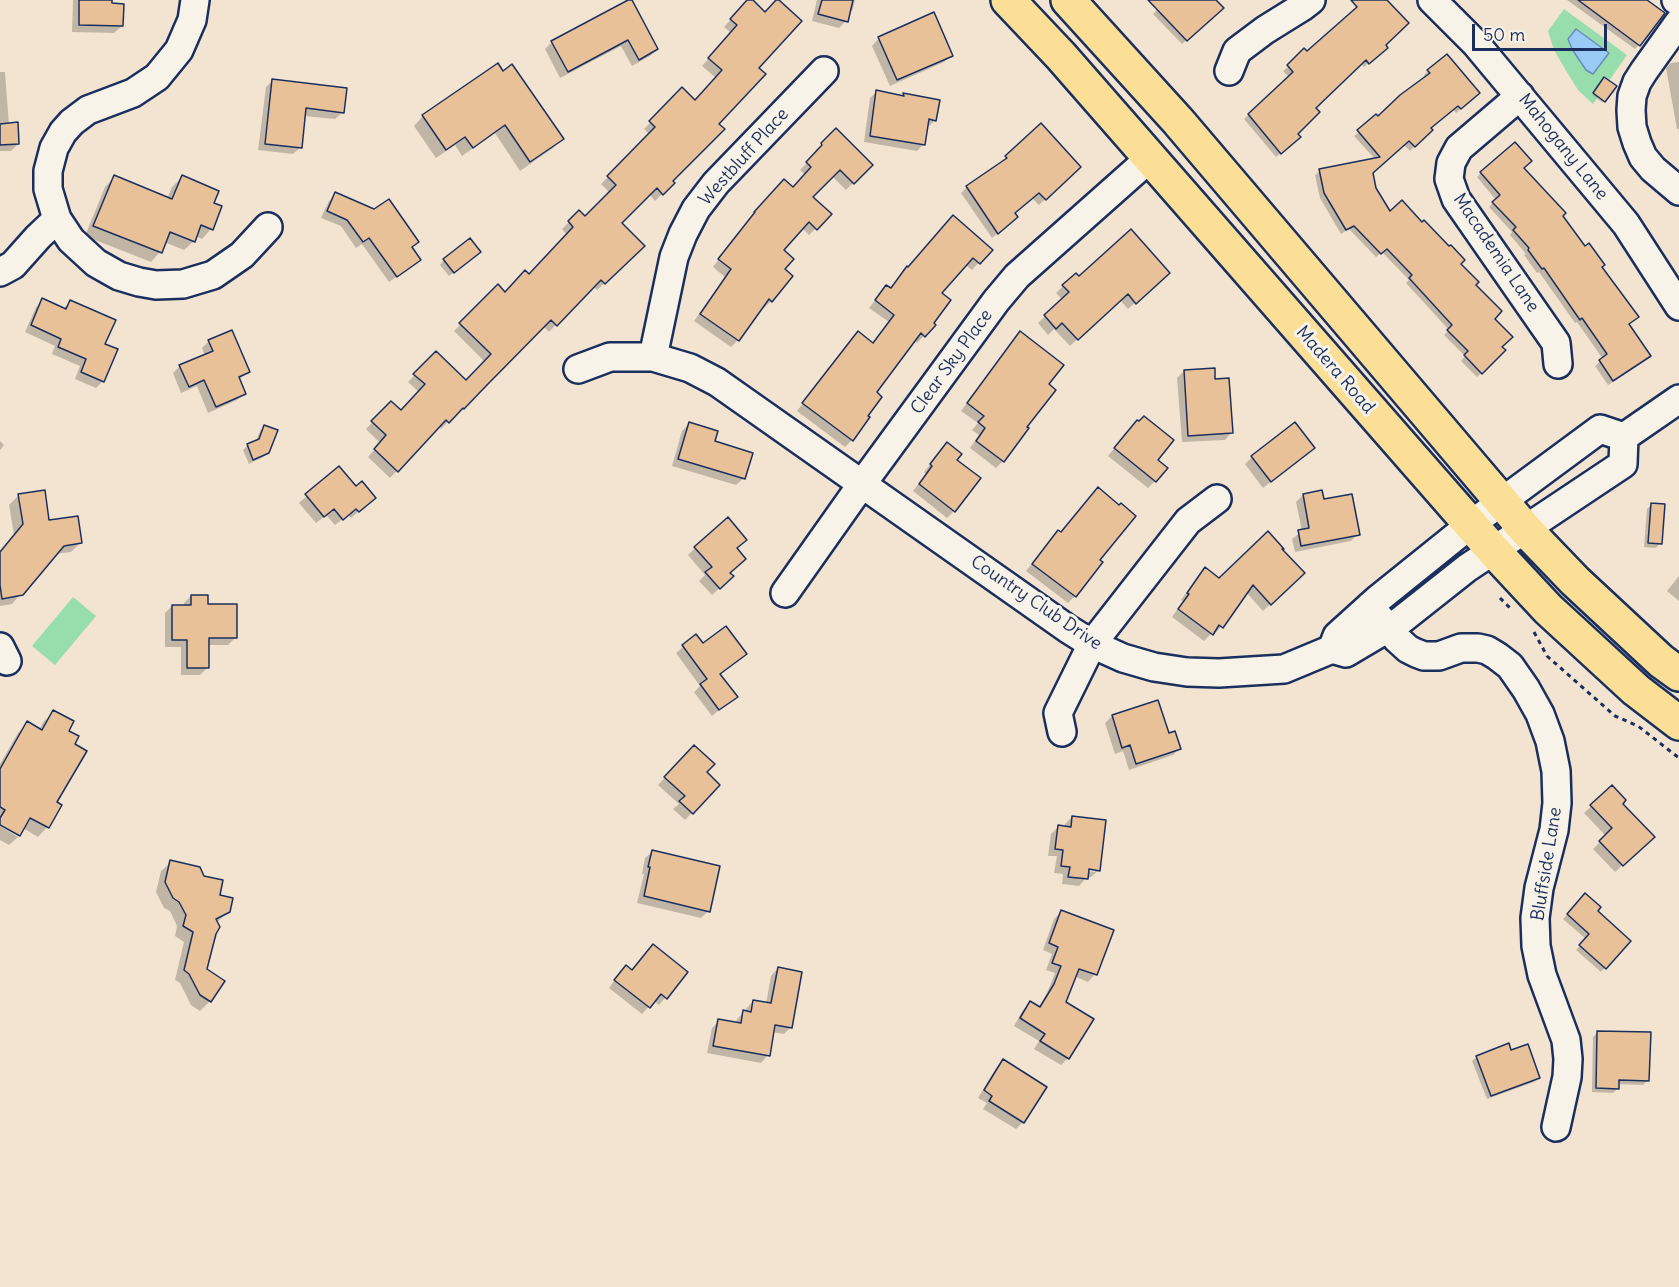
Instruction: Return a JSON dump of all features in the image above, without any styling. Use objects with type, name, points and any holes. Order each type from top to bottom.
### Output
[{"type":"main road","name":"Madera Road","points":[[1008,0],[1061,56],[1493,550],[1556,616],[1636,690],[1679,723]]},
{"type":"main road","points":[[1068,0],[1178,122],[1525,529],[1575,581],[1679,674]]},
{"type":"street","points":[[195,0],[192,20],[179,50],[157,76],[133,93],[88,110],[63,132],[54,148],[48,171],[48,189],[57,219],[71,240],[96,262],[120,276],[156,285],[183,284],[213,275],[242,255],[268,227]]},
{"type":"street","points":[[1229,71],[1238,51],[1311,0]]},
{"type":"street","name":"Mahogany Lane","points":[[1432,0],[1476,44],[1626,224],[1679,305]]},
{"type":"street","points":[[1679,22],[1637,82],[1630,110],[1632,127],[1643,157],[1653,169],[1679,191]]},
{"type":"street","name":"Westbluff Place","points":[[653,357],[674,257],[696,209],[716,183],[824,70]]},
{"type":"street","name":"Macademia Lane","points":[[1520,96],[1459,148],[1451,163],[1449,179],[1456,199],[1556,343],[1558,364]]},
{"type":"street","name":"Clear Sky Place","points":[[785,593],[996,301],[1017,276],[1150,158]]},
{"type":"street","points":[[0,272],[13,265],[57,219]]},
{"type":"street","name":"Country Club Drive","points":[[578,369],[610,357],[653,357],[690,368],[717,382],[1092,644],[1124,658],[1155,667],[1186,672],[1219,673],[1284,669],[1332,649],[1346,653],[1400,621],[1467,568],[1623,464],[1624,437]]},
{"type":"street","points":[[1332,649],[1337,636],[1370,606],[1470,525],[1600,429],[1624,437],[1679,399]]},
{"type":"street","points":[[1062,732],[1058,713],[1092,644],[1188,521],[1217,499]]},
{"type":"street","name":"Bluffside Lane","points":[[1370,606],[1408,649],[1424,656],[1439,656],[1461,648],[1478,648],[1497,656],[1510,666],[1526,689],[1540,714],[1550,741],[1556,771],[1557,803],[1554,830],[1539,888],[1535,918],[1536,946],[1542,975],[1566,1040],[1567,1077],[1557,1127]]},
{"type":"path","points":[[1499,596],[1513,611]]},
{"type":"path","points":[[1533,630],[1547,656],[1615,716],[1638,726],[1679,758]]},
{"type":"green space","points":[[1564,9],[1627,55],[1593,104],[1578,90],[1565,69],[1554,50],[1548,31]]},
{"type":"green space","points":[[73,597],[96,616],[55,665],[32,646]]},
{"type":"water","points":[[1576,29],[1609,53],[1593,74],[1586,70],[1568,39]]},
{"type":"building","points":[[79,0],[112,0],[112,3],[124,4],[123,26],[79,25]]},
{"type":"building","points":[[628,0],[632,0],[658,49],[639,60],[628,40],[568,72],[551,41]]},
{"type":"building","points":[[747,0],[753,0],[765,12],[776,0],[779,0],[802,21],[759,68],[766,74],[719,124],[725,129],[673,181],[675,183],[663,195],[657,188],[622,223],[645,246],[605,284],[601,280],[557,326],[551,320],[464,409],[449,423],[446,420],[398,472],[374,449],[386,435],[371,421],[391,401],[401,410],[425,384],[413,374],[436,351],[466,380],[491,354],[459,323],[498,284],[505,292],[525,270],[529,274],[573,227],[568,221],[579,210],[585,216],[616,185],[607,176],[655,127],[649,121],[682,87],[695,100],[722,70],[708,58],[737,25],[730,19]]},
{"type":"building","points":[[822,0],[853,0],[848,22],[818,14]]},
{"type":"building","points":[[1148,0],[1216,0],[1224,8],[1187,41]]},
{"type":"building","points":[[1351,0],[1387,0],[1409,23],[1386,45],[1388,48],[1369,64],[1366,60],[1316,108],[1320,112],[1298,134],[1301,137],[1281,154],[1248,114],[1293,72],[1287,65],[1304,48],[1307,51],[1357,7]]},
{"type":"building","points":[[1578,0],[1647,0],[1665,13],[1640,46]]},
{"type":"building","points":[[934,12],[953,56],[897,80],[878,37]]},
{"type":"building","points":[[1447,54],[1480,93],[1461,109],[1458,106],[1431,128],[1433,130],[1415,147],[1409,141],[1373,173],[1376,188],[1390,211],[1402,200],[1422,222],[1424,220],[1465,260],[1461,264],[1479,282],[1476,285],[1502,311],[1495,319],[1513,337],[1502,347],[1506,350],[1482,374],[1464,355],[1468,351],[1447,330],[1452,325],[1409,278],[1412,275],[1387,249],[1381,254],[1354,226],[1346,230],[1324,193],[1319,169],[1380,157],[1357,130],[1376,114],[1378,116],[1400,95],[1430,73],[1427,70]]},
{"type":"building","points":[[498,63],[503,71],[512,64],[564,139],[530,162],[505,125],[473,148],[465,137],[446,150],[422,115]]},
{"type":"building","points":[[1604,77],[1617,86],[1605,102],[1593,93]]},
{"type":"building","points":[[272,79],[347,88],[344,113],[306,108],[302,148],[265,144]]},
{"type":"building","points":[[876,90],[940,100],[936,121],[929,119],[925,145],[870,136]]},
{"type":"building","points":[[18,122],[19,144],[0,145],[0,124]]},
{"type":"building","points":[[1041,123],[1081,167],[1046,200],[1039,193],[1015,213],[1018,217],[998,234],[966,186],[1007,158],[1005,156]]},
{"type":"building","points":[[836,128],[873,165],[854,184],[840,170],[813,197],[832,214],[817,230],[809,222],[784,250],[794,259],[785,269],[793,276],[772,302],[769,299],[739,341],[700,314],[731,269],[718,259],[754,212],[784,179],[793,187],[811,167],[806,162]]},
{"type":"building","points":[[1515,142],[1532,161],[1524,168],[1566,213],[1563,216],[1585,246],[1589,243],[1605,265],[1602,267],[1639,317],[1629,324],[1651,356],[1613,381],[1599,360],[1607,354],[1582,318],[1580,320],[1544,268],[1542,269],[1528,250],[1529,248],[1513,230],[1516,227],[1492,202],[1500,195],[1480,172]]},
{"type":"building","points":[[114,175],[172,199],[182,175],[219,191],[214,203],[222,206],[213,230],[201,225],[195,242],[170,232],[162,253],[93,226]]},
{"type":"building","points":[[335,192],[374,209],[389,199],[419,242],[412,247],[421,260],[397,277],[369,238],[363,242],[347,220],[327,211]]},
{"type":"building","points":[[953,215],[993,250],[980,264],[973,258],[942,293],[951,300],[934,323],[936,325],[925,337],[921,333],[877,392],[882,397],[853,441],[802,403],[858,331],[873,343],[894,315],[875,300],[886,285],[891,288],[907,266]]},
{"type":"building","points":[[1131,229],[1170,273],[1136,304],[1128,294],[1078,340],[1062,323],[1056,329],[1044,315],[1069,292],[1062,285],[1076,273],[1079,276]]},
{"type":"building","points":[[470,238],[481,252],[454,273],[443,259]]},
{"type":"building","points":[[42,298],[66,309],[70,300],[116,320],[105,344],[118,349],[104,382],[81,372],[86,359],[58,347],[61,339],[31,325]]},
{"type":"building","points":[[232,330],[250,372],[239,377],[246,394],[216,407],[204,380],[189,387],[179,365],[213,351],[208,340]]},
{"type":"building","points":[[1020,331],[1064,365],[1049,384],[1056,390],[1027,427],[1029,428],[1004,462],[976,441],[985,428],[978,422],[984,416],[967,403]]},
{"type":"building","points":[[1215,368],[1215,379],[1229,378],[1233,433],[1188,436],[1184,370]]},
{"type":"building","points":[[1144,416],[1174,440],[1158,460],[1168,468],[1156,482],[1114,448],[1137,420],[1139,421]]},
{"type":"building","points":[[689,422],[718,431],[715,441],[753,453],[745,479],[678,459]]},
{"type":"building","points":[[1295,422],[1315,448],[1271,482],[1251,456]]},
{"type":"building","points":[[264,425],[278,430],[269,453],[253,460],[247,444],[259,439]]},
{"type":"building","points":[[947,442],[962,454],[957,460],[981,478],[955,512],[919,484],[932,466],[930,464]]},
{"type":"building","points":[[339,466],[356,486],[362,481],[376,498],[359,512],[356,509],[343,520],[334,509],[324,517],[305,494]]},
{"type":"building","points":[[1098,487],[1136,516],[1100,560],[1103,562],[1076,597],[1032,564],[1058,530],[1061,532]]},
{"type":"building","points":[[45,490],[49,520],[78,516],[82,543],[64,546],[23,595],[2,599],[0,552],[23,524],[18,494]]},
{"type":"building","points":[[1322,490],[1324,499],[1352,494],[1360,535],[1301,546],[1298,530],[1309,528],[1303,494]]},
{"type":"building","points":[[1651,503],[1665,504],[1662,544],[1648,543]]},
{"type":"building","points":[[728,517],[747,540],[737,548],[746,559],[730,573],[734,576],[720,589],[705,572],[712,567],[694,547]]},
{"type":"building","points":[[1268,531],[1305,573],[1271,605],[1253,585],[1223,628],[1219,625],[1213,635],[1178,609],[1205,567],[1219,578]]},
{"type":"building","points":[[191,595],[208,595],[208,604],[237,604],[237,638],[209,638],[209,668],[187,668],[187,640],[172,640],[172,605],[191,605]]},
{"type":"building","points":[[726,626],[747,654],[720,674],[738,697],[719,710],[700,684],[707,679],[682,645],[696,634],[703,643]]},
{"type":"building","points":[[1158,700],[1169,733],[1175,731],[1181,749],[1136,764],[1130,745],[1122,748],[1112,715]]},
{"type":"building","points":[[53,710],[74,721],[69,731],[79,736],[75,744],[87,751],[57,802],[62,805],[49,828],[30,818],[20,836],[0,825],[0,818],[5,810],[0,807],[0,769],[27,721],[42,730]]},
{"type":"building","points":[[694,745],[715,764],[707,772],[720,785],[693,814],[679,801],[685,796],[664,777]]},
{"type":"building","points":[[1612,785],[1626,800],[1623,804],[1655,837],[1623,866],[1599,841],[1612,828],[1590,805]]},
{"type":"building","points":[[1072,816],[1106,820],[1100,871],[1089,869],[1088,879],[1068,877],[1070,867],[1061,866],[1063,850],[1055,849],[1058,825],[1071,827]]},
{"type":"building","points":[[652,850],[720,866],[710,912],[644,896]]},
{"type":"building","points":[[170,860],[200,867],[204,876],[223,880],[220,895],[233,898],[230,912],[216,919],[220,927],[207,969],[225,981],[211,1002],[200,995],[189,974],[184,970],[193,932],[183,926],[186,915],[179,902],[173,898],[165,882]]},
{"type":"building","points":[[1585,893],[1601,907],[1598,911],[1631,941],[1606,969],[1579,945],[1589,934],[1567,914]]},
{"type":"building","points":[[1061,910],[1114,930],[1097,975],[1079,969],[1066,1002],[1094,1019],[1069,1059],[1040,1041],[1045,1034],[1020,1018],[1030,1001],[1040,1007],[1054,984],[1061,966],[1052,963],[1058,947],[1049,943]]},
{"type":"building","points":[[653,944],[688,972],[667,999],[661,994],[650,1008],[614,980],[626,965],[632,970]]},
{"type":"building","points":[[778,967],[802,972],[792,1028],[775,1025],[770,1056],[713,1046],[718,1019],[741,1023],[743,1010],[751,1012],[753,1000],[771,1003]]},
{"type":"building","points":[[1597,1031],[1651,1032],[1649,1081],[1619,1080],[1619,1089],[1596,1088]]},
{"type":"building","points":[[1509,1043],[1511,1050],[1528,1044],[1540,1078],[1491,1096],[1476,1056]]},
{"type":"building","points":[[1003,1059],[1047,1087],[1024,1123],[989,1101],[992,1096],[984,1090]]}]
